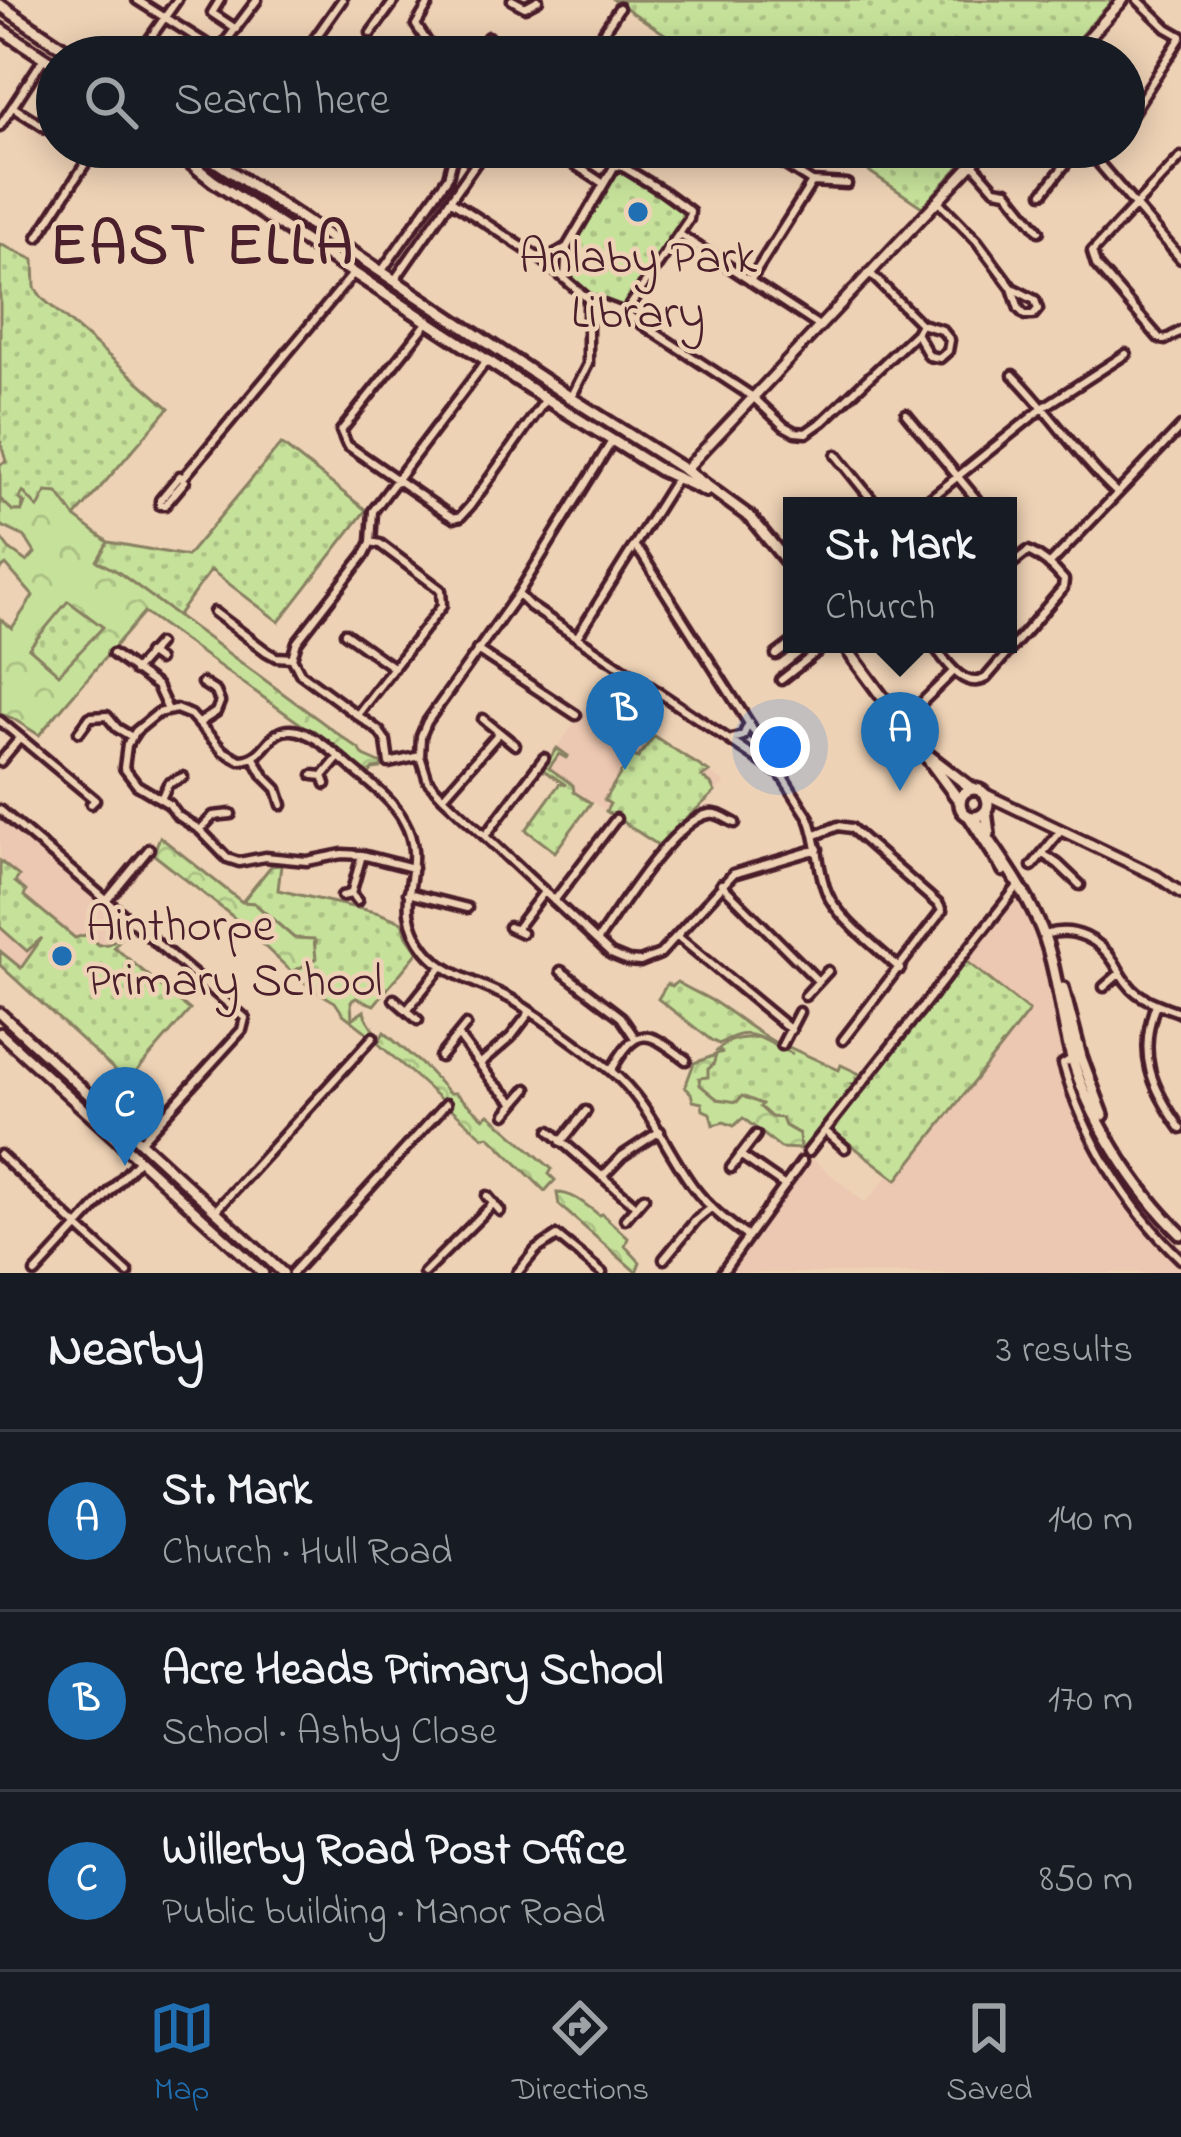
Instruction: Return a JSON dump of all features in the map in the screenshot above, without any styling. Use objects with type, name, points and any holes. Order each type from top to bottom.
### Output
[{"type":"main road","points":[[0,5],[46,36]]},
{"type":"main road","points":[[0,29],[36,53]]},
{"type":"main road","points":[[197,168],[545,399],[612,441],[722,498],[751,518],[783,557]]},
{"type":"main road","points":[[225,169],[680,474]]},
{"type":"main road","points":[[850,653],[974,817],[1037,918],[1095,1112],[1141,1188],[1181,1234]]},
{"type":"main road","points":[[919,748],[988,801],[990,837],[1042,914],[1076,1058]]},
{"type":"main road","points":[[961,805],[963,793],[976,790]]},
{"type":"main road","points":[[974,817],[987,810]]},
{"type":"street","points":[[137,0],[194,36]]},
{"type":"street","points":[[151,36],[177,0]]},
{"type":"street","points":[[220,0],[212,13],[237,29]]},
{"type":"street","points":[[232,36],[257,0]]},
{"type":"street","points":[[317,36],[342,0]]},
{"type":"street","points":[[371,33],[385,7],[395,0]]},
{"type":"street","points":[[512,0],[526,8],[538,0]]},
{"type":"street","points":[[1091,36],[1124,0]]},
{"type":"street","points":[[1138,0],[1181,37],[1145,93]]},
{"type":"street","points":[[423,36],[416,25],[428,5]]},
{"type":"street","points":[[601,36],[619,8]]},
{"type":"street","points":[[2,120],[36,70]]},
{"type":"street","points":[[13,106],[36,121]]},
{"type":"street","points":[[1181,158],[1092,252],[1159,338],[1165,340],[1181,331]]},
{"type":"street","points":[[38,237],[82,168]]},
{"type":"street","points":[[381,272],[450,168]]},
{"type":"street","points":[[394,281],[473,168]]},
{"type":"street","points":[[580,168],[604,184]]},
{"type":"street","points":[[565,278],[567,247],[613,168]]},
{"type":"street","points":[[625,168],[690,212],[625,313]]},
{"type":"street","points":[[790,168],[812,182],[847,184]]},
{"type":"street","points":[[577,638],[680,474],[969,168]]},
{"type":"street","points":[[976,168],[994,189],[1007,191],[1040,231]]},
{"type":"street","points":[[1043,193],[1064,168]]},
{"type":"street","points":[[1103,168],[1179,253]]},
{"type":"street","points":[[750,281],[812,182]]},
{"type":"street","points":[[451,200],[544,261],[588,298],[625,313],[753,397],[795,432],[806,433],[849,398],[918,328]]},
{"type":"street","points":[[938,201],[977,241],[1012,288],[1024,315],[1034,315],[1035,300],[1012,288]]},
{"type":"street","points":[[679,234],[818,326]]},
{"type":"street","points":[[544,261],[567,247]]},
{"type":"street","points":[[182,478],[185,481],[160,505],[160,500],[354,272]]},
{"type":"street","points":[[869,273],[918,328],[929,356],[940,358],[950,340],[942,330],[918,328]]},
{"type":"street","points":[[572,398],[588,364],[588,298]]},
{"type":"street","points":[[428,321],[341,431],[347,446],[444,512],[461,516],[545,399]]},
{"type":"street","points":[[932,497],[1044,407],[1126,354]]},
{"type":"street","points":[[420,756],[389,763],[379,731],[300,673],[292,658],[298,641],[365,554],[374,511],[487,360]]},
{"type":"street","points":[[1013,375],[1117,493]]},
{"type":"street","points":[[906,413],[974,497]]},
{"type":"street","points":[[1049,565],[1181,427]]},
{"type":"street","points":[[612,441],[518,594],[428,722],[421,736],[420,756],[428,781],[611,954],[641,966],[660,954],[733,874],[818,849]]},
{"type":"street","points":[[836,454],[871,497]]},
{"type":"street","points":[[358,715],[442,606],[441,590],[371,542]]},
{"type":"street","points":[[634,546],[809,818],[832,903],[900,969]]},
{"type":"street","points":[[1017,560],[1028,551],[1064,580],[1064,588],[1017,642]]},
{"type":"street","points":[[518,594],[783,776]]},
{"type":"street","points":[[214,612],[267,652],[292,658]]},
{"type":"street","points":[[348,639],[394,668]]},
{"type":"street","points":[[134,671],[158,644]]},
{"type":"street","points":[[477,650],[576,715]]},
{"type":"street","points":[[776,655],[783,650]]},
{"type":"street","points":[[148,652],[158,660]]},
{"type":"street","points":[[781,680],[816,653]]},
{"type":"street","points":[[940,653],[970,682],[978,682],[1007,653]]},
{"type":"street","points":[[113,654],[158,686],[168,710]]},
{"type":"street","points":[[901,723],[955,670]]},
{"type":"street","points":[[199,723],[220,702],[216,692],[202,683]]},
{"type":"street","points":[[220,702],[230,704]]},
{"type":"street","points":[[413,868],[342,854],[307,861],[265,857],[239,862],[219,852],[200,830],[136,785],[124,768],[124,755],[145,724],[168,710],[183,710],[232,757],[254,758],[276,734],[293,730],[339,757],[385,797],[406,823],[412,838],[413,868],[407,908],[410,926],[430,956],[530,1012],[611,1070],[660,1131],[683,1173],[711,1208],[748,1237]]},
{"type":"street","points":[[79,732],[95,712],[132,737]]},
{"type":"street","points":[[483,719],[515,745]]},
{"type":"street","points":[[0,721],[95,800],[91,805]]},
{"type":"street","points":[[729,739],[743,736],[749,723]]},
{"type":"street","points":[[443,797],[499,733]]},
{"type":"street","points":[[0,762],[20,738]]},
{"type":"street","points":[[313,775],[324,780],[339,757]]},
{"type":"street","points":[[254,758],[277,788],[283,806]]},
{"type":"street","points":[[485,836],[539,760]]},
{"type":"street","points":[[161,799],[170,777],[183,777]]},
{"type":"street","points":[[976,790],[1157,876],[1181,893]]},
{"type":"street","points":[[961,805],[1004,872]]},
{"type":"street","points":[[987,810],[1011,808]]},
{"type":"street","points":[[0,811],[245,1018],[242,1030],[141,1141]]},
{"type":"street","points":[[200,830],[217,811],[231,814]]},
{"type":"street","points":[[597,941],[663,850],[691,824],[716,813],[736,827]]},
{"type":"street","points":[[554,902],[611,821]]},
{"type":"street","points":[[816,835],[838,826],[850,828],[942,911],[848,1038]]},
{"type":"street","points":[[1032,866],[1060,832]]},
{"type":"street","points":[[107,900],[149,849]]},
{"type":"street","points":[[1043,854],[1080,884]]},
{"type":"street","points":[[350,897],[362,855]]},
{"type":"street","points":[[721,884],[818,981]]},
{"type":"street","points":[[808,1152],[1018,886]]},
{"type":"street","points":[[409,892],[467,908]]},
{"type":"street","points":[[455,905],[459,892]]},
{"type":"street","points":[[516,930],[544,892]]},
{"type":"street","points":[[1048,934],[1072,930],[1090,940],[1106,951],[1134,992],[1181,1013]]},
{"type":"street","points":[[677,936],[791,1030]]},
{"type":"street","points":[[407,1010],[442,966]]},
{"type":"street","points":[[571,977],[578,967]]},
{"type":"street","points":[[561,971],[621,1017],[634,1038]]},
{"type":"street","points":[[805,996],[829,971]]},
{"type":"street","points":[[1103,989],[1120,973]]},
{"type":"street","points":[[394,999],[418,1020]]},
{"type":"street","points":[[1156,1004],[1148,1025],[1146,1053],[1156,1084],[1181,1129]]},
{"type":"street","points":[[481,1064],[530,1012]]},
{"type":"street","points":[[782,1045],[799,1012]]},
{"type":"street","points":[[0,1013],[288,1273],[446,1104]]},
{"type":"street","points":[[440,1057],[466,1025]]},
{"type":"street","points":[[0,1033],[263,1273]]},
{"type":"street","points":[[458,1035],[515,1103]]},
{"type":"street","points":[[215,1210],[373,1036]]},
{"type":"street","points":[[611,1070],[634,1038],[655,1037],[686,1060]]},
{"type":"street","points":[[1076,1058],[1063,1064],[1096,1148],[1147,1224],[1181,1259]]},
{"type":"street","points":[[506,1114],[527,1089]]},
{"type":"street","points":[[561,1142],[587,1109]]},
{"type":"street","points":[[550,1131],[636,1206]]},
{"type":"street","points":[[602,1177],[622,1156],[660,1131]]},
{"type":"street","points":[[824,1131],[845,1148]]},
{"type":"street","points":[[731,1168],[756,1136]]},
{"type":"street","points":[[0,1155],[128,1273]]},
{"type":"street","points":[[740,1155],[784,1186]]},
{"type":"street","points":[[35,1273],[140,1160]]},
{"type":"street","points":[[722,1273],[802,1162]]},
{"type":"street","points":[[424,1273],[497,1207],[487,1196]]},
{"type":"street","points":[[625,1219],[644,1197]]},
{"type":"street","points":[[662,1261],[711,1208]]},
{"type":"street","points":[[517,1273],[536,1250],[557,1236],[602,1273]]},
{"type":"shaded area","points":[[594,696],[725,783],[658,845],[542,769]]},
{"type":"shaded area","name":"Ainthorpe Primary School","points":[[0,816],[130,926],[114,947],[190,1010],[127,1082],[0,965]]},
{"type":"shaded area","points":[[1022,889],[1048,937],[1077,1063],[1155,1218],[1181,1246],[1181,1273],[729,1273],[811,1158],[865,1203],[889,1175],[896,1180],[1028,1011],[965,960]]},
{"type":"green space","points":[[614,0],[1113,0],[1080,36],[668,36]]},
{"type":"green space","points":[[864,168],[958,168],[922,207]]},
{"type":"green space","points":[[621,169],[678,208],[683,222],[621,308],[589,294],[570,275],[575,241],[615,170]]},
{"type":"green space","points":[[0,244],[34,260],[35,288],[43,299],[169,408],[75,517],[38,509],[24,493],[22,511],[13,511],[0,499],[0,464],[6,462],[0,438]]},
{"type":"green space","points":[[281,444],[366,510],[279,622],[211,570],[177,616],[96,561],[108,542],[187,556]]},
{"type":"green space","points":[[23,492],[38,508],[46,492],[58,493],[75,517],[108,542],[97,561],[364,756],[382,764],[381,768],[367,776],[144,612],[39,735],[0,714],[0,619],[12,628],[33,596],[6,565],[0,570],[0,537],[27,562],[35,553],[25,537],[0,525],[0,499],[13,511],[22,511],[25,503],[19,499]],"holes":[[[68,601],[103,627],[59,674],[29,648]]]},
{"type":"green space","points":[[65,593],[123,635],[39,735],[0,704],[0,667]]},
{"type":"green space","points":[[654,736],[709,772],[702,777],[715,792],[658,845],[606,811],[610,804],[604,800],[632,755],[638,758]]},
{"type":"green space","points":[[557,748],[568,756],[559,754],[549,768],[591,803],[555,852],[526,830],[560,783],[566,785],[542,769]]},
{"type":"green space","points":[[160,837],[242,902],[254,903],[294,938],[314,939],[316,959],[292,972],[232,916],[153,854]]},
{"type":"green space","name":"Ainthorpe Primary School","points":[[0,861],[19,876],[15,882],[26,891],[24,896],[75,938],[85,935],[99,945],[108,944],[117,939],[121,918],[130,926],[114,947],[190,1010],[130,1079],[125,1074],[122,1077],[0,965],[0,951],[21,968],[42,938],[27,951],[0,927]]},
{"type":"green space","points":[[281,865],[278,890],[402,922],[418,952],[374,1005],[356,998],[351,1001],[352,1019],[364,1011],[373,1037],[292,972],[315,959],[316,942],[294,938],[254,903],[242,902],[271,866]]},
{"type":"green space","points":[[965,960],[1029,1011],[897,1180],[832,1130]]},
{"type":"green space","points":[[677,982],[782,1043],[780,1047],[750,1035],[719,1044],[711,1040],[658,999],[667,984]]},
{"type":"green space","points":[[384,1032],[449,1093],[484,1118],[489,1114],[552,1169],[549,1174],[555,1180],[545,1191],[489,1136],[483,1137],[381,1046]]},
{"type":"green space","points":[[758,1037],[793,1054],[784,1045],[862,1075],[807,1150],[800,1149],[799,1134],[760,1107],[717,1099],[699,1085],[716,1054],[723,1052],[717,1051],[721,1047],[736,1039]]},
{"type":"green space","points":[[716,1055],[708,1077],[699,1078],[700,1085],[717,1099],[737,1102],[742,1096],[762,1104],[771,1117],[782,1118],[785,1126],[799,1134],[800,1149],[781,1148],[743,1118],[734,1126],[713,1125],[710,1113],[693,1101],[685,1087],[694,1063]]},
{"type":"green space","points":[[557,1193],[602,1214],[628,1238],[625,1246],[640,1262],[636,1272],[559,1205]]},
{"type":"place","name":"Anlaby Park Library","points":[[638,212]]},
{"type":"place","name":"Acre Heads Primary School","points":[[625,770]]},
{"type":"place","name":"St. Mark","points":[[900,791]]},
{"type":"place","name":"Ainthorpe Primary School","points":[[62,956]]},
{"type":"place","name":"Willerby Road Post Office","points":[[125,1166]]},
{"type":"district","name":"EAST ELLA","points":[[203,248]]}]
